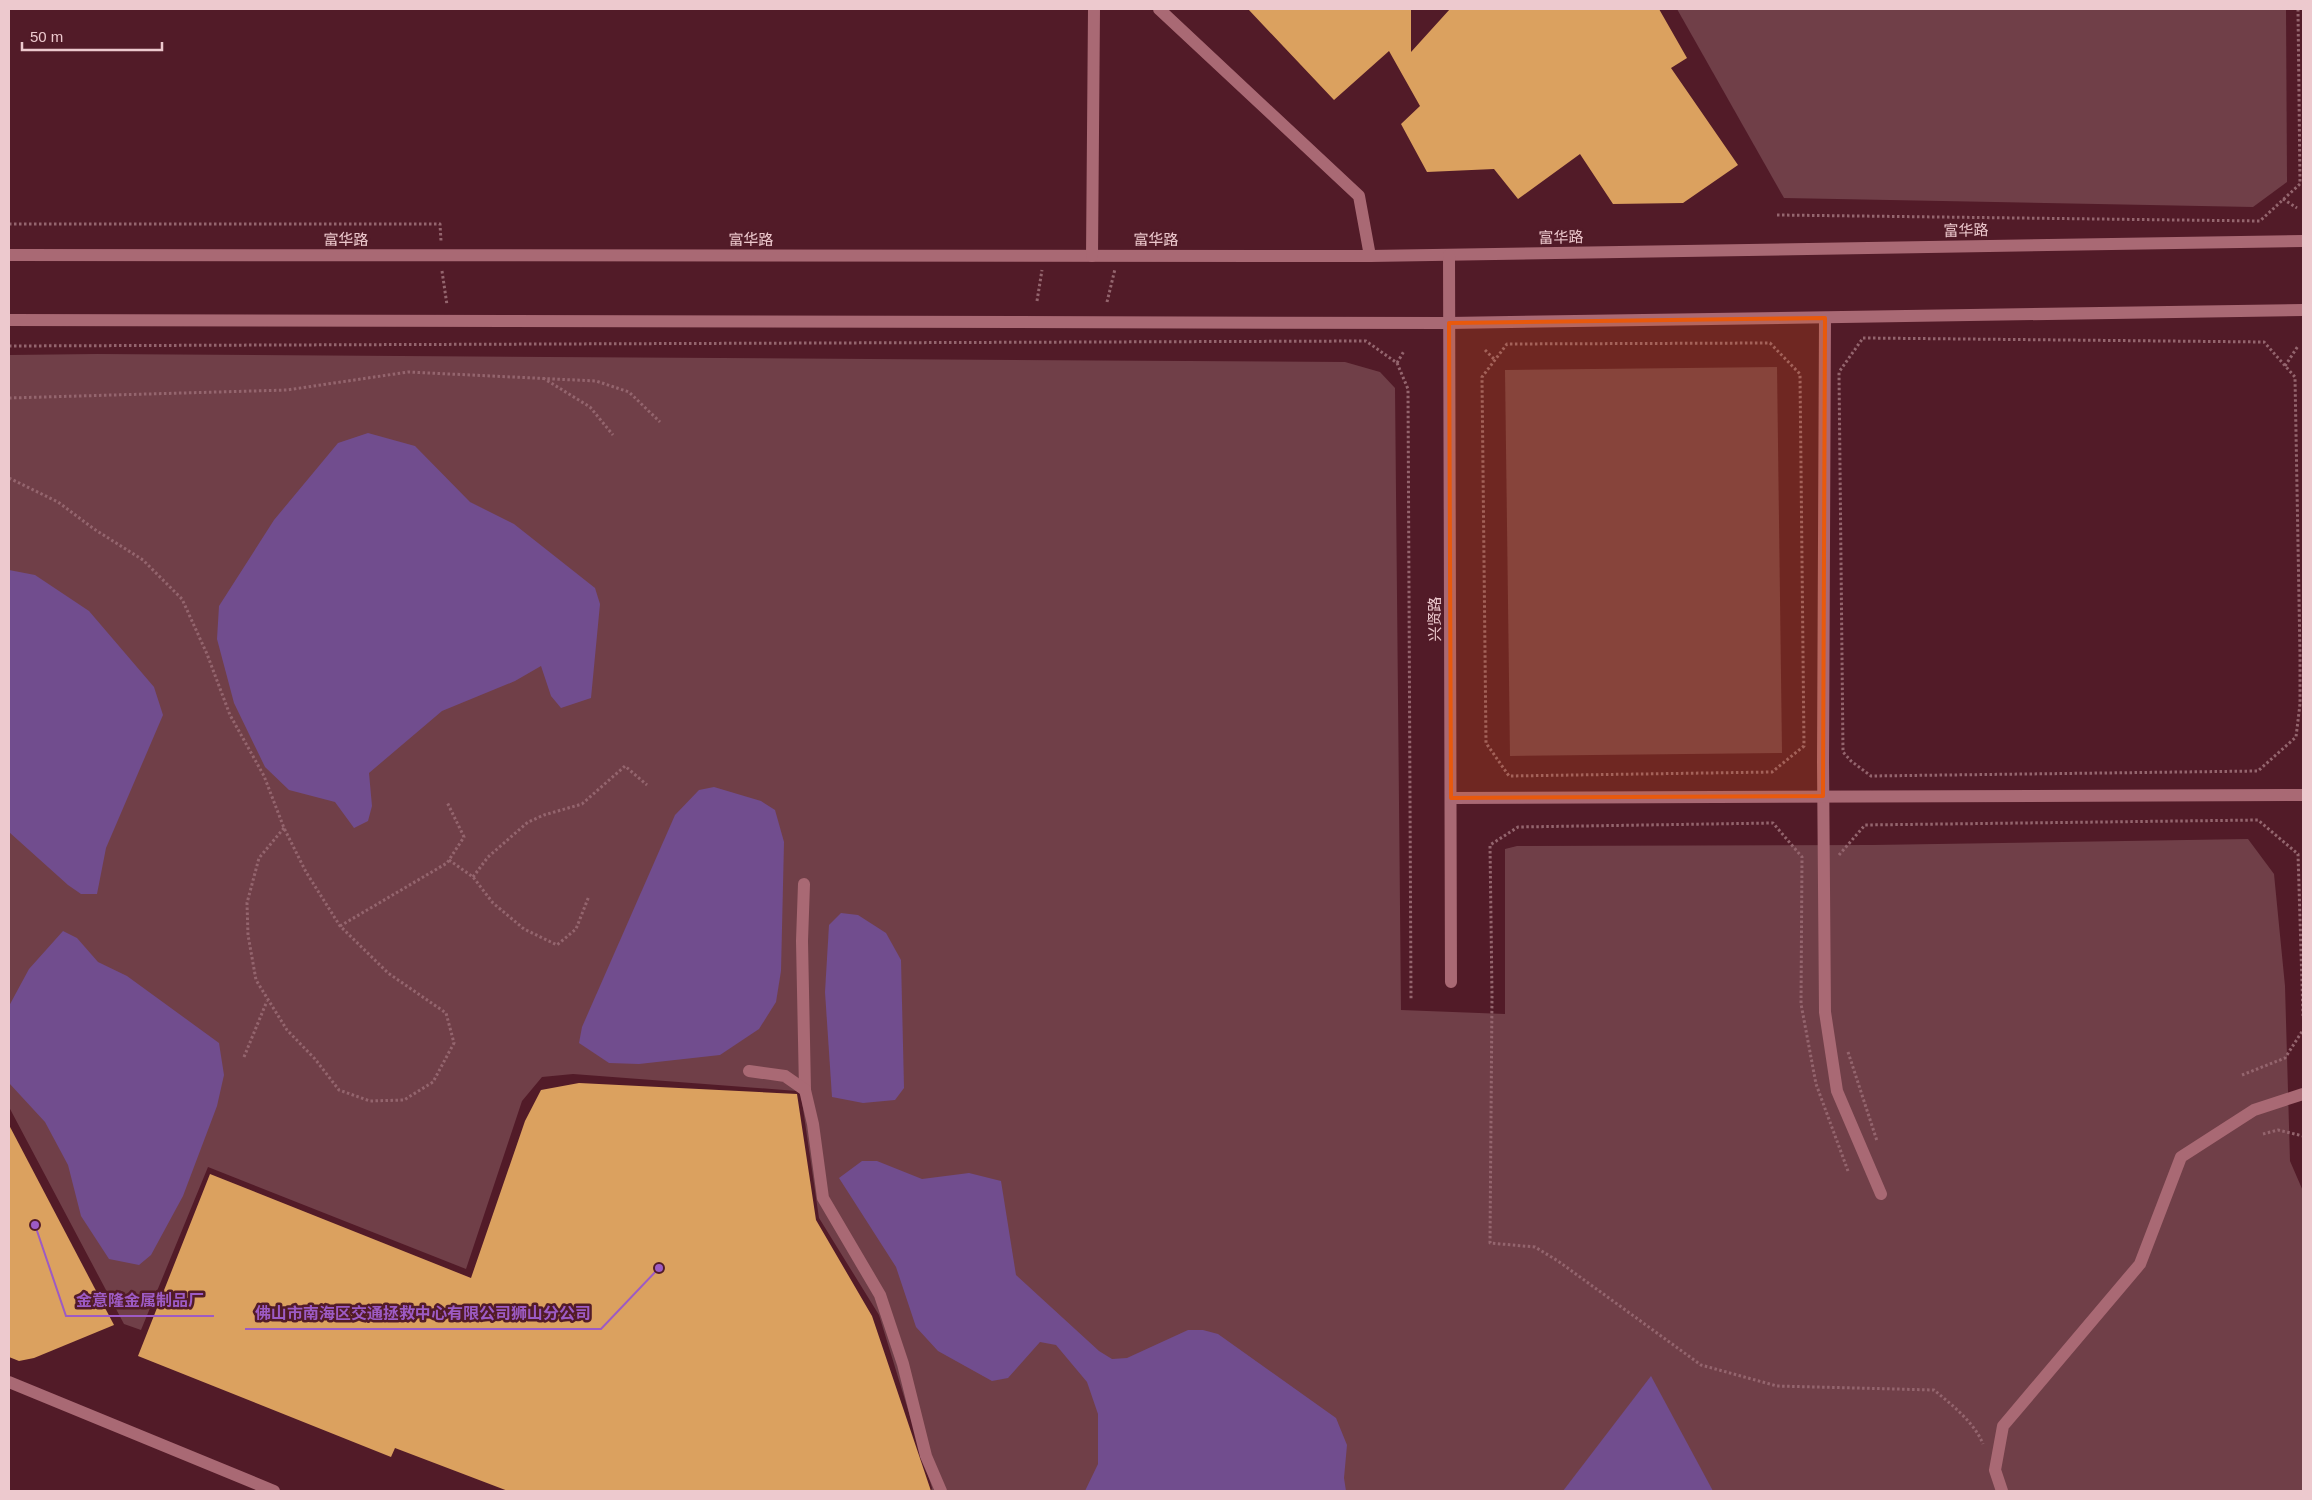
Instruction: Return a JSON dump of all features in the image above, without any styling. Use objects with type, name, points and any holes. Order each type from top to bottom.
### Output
[{"type":"street","points":[[1092,256],[1094,9]]},
{"type":"street","points":[[1158,9],[1359,196],[1370,256]]},
{"type":"street","name":"富华路","points":[[9,255],[1370,256],[2303,241]]},
{"type":"street","name":"兴贤路","points":[[1449,255],[1451,982]]},
{"type":"street","points":[[9,320],[1449,323],[2303,310]]},
{"type":"street","points":[[1825,318],[1823,796],[1825,1012],[1837,1091],[1881,1194]]},
{"type":"street","points":[[1450,798],[2303,795]]},
{"type":"street","points":[[804,884],[802,941],[805,1090],[813,1124],[823,1198],[880,1295],[903,1364],[926,1456],[941,1491]]},
{"type":"street","points":[[749,1071],[785,1076],[805,1090]]},
{"type":"street","points":[[2002,1491],[1995,1470],[2003,1426],[2140,1264],[2181,1156],[2254,1110],[2303,1094]]},
{"type":"street","points":[[9,1382],[274,1491]]},
{"type":"path","points":[[1777,215],[2260,220],[2300,184],[2298,9]]},
{"type":"path","points":[[2283,199],[2297,208]]},
{"type":"path","points":[[9,224],[440,224],[441,241]]},
{"type":"path","points":[[1037,301],[1043,266]]},
{"type":"path","points":[[1106,302],[1116,267]]},
{"type":"path","points":[[442,270],[447,304]]},
{"type":"path","points":[[1863,338],[2264,342],[2285,366],[2295,377],[2300,704],[2296,737],[2258,771],[1871,776],[1851,761],[1843,752],[1839,372],[1863,338]]},
{"type":"path","points":[[447,339],[447,344]]},
{"type":"path","points":[[9,346],[1100,340],[1366,341],[1397,363],[1408,389],[1411,999]]},
{"type":"path","points":[[1770,343],[1800,374],[1804,746],[1784,764],[1772,772],[1509,776],[1486,743],[1482,377],[1495,360],[1507,344],[1770,343]]},
{"type":"path","points":[[2285,366],[2298,346]]},
{"type":"path","points":[[1485,350],[1495,360]]},
{"type":"path","points":[[1397,363],[1404,351]]},
{"type":"path","points":[[9,398],[287,390],[408,372],[596,381],[629,392],[660,422]]},
{"type":"path","points":[[542,377],[590,407],[613,435]]},
{"type":"path","points":[[9,478],[58,502],[94,529],[143,560],[182,599],[207,654],[230,715],[264,776],[284,828],[306,872],[340,926],[388,972],[446,1013],[454,1043],[434,1082],[404,1100],[370,1101],[339,1090],[315,1059],[287,1030],[267,1001],[256,980],[248,935],[247,902],[259,858],[284,828]]},
{"type":"path","points":[[473,877],[488,856],[528,822],[544,814],[558,812],[582,804],[625,766],[647,784]]},
{"type":"path","points":[[340,926],[449,860],[464,837],[447,802]]},
{"type":"path","points":[[1838,856],[1865,825],[2258,820],[2298,854],[2303,1016]]},
{"type":"path","points":[[1848,1171],[1816,1084],[1801,1004],[1802,858],[1773,823],[1518,827],[1490,845],[1492,995],[1490,1243],[1535,1247],[1558,1260],[1701,1365],[1777,1386],[1934,1390],[1952,1404],[1979,1434],[1995,1470]]},
{"type":"path","points":[[449,860],[473,877],[493,903],[524,929],[557,945],[576,929],[589,896]]},
{"type":"path","points":[[244,1057],[267,1001]]},
{"type":"path","points":[[2242,1075],[2285,1058],[2303,1030]]},
{"type":"path","points":[[1847,1049],[1878,1142]]},
{"type":"path","points":[[2291,1049],[2296,1054]]},
{"type":"path","points":[[2263,1134],[2278,1130],[2303,1136]]},
{"type":"highlighted area","points":[[1825,318],[1823,796],[1451,798],[1449,323]]},
{"type":"shaded area","points":[[1677,9],[2286,9],[2287,182],[2253,207],[1784,198]]},
{"type":"shaded area","points":[[9,355],[1345,362],[1380,372],[1395,388],[1401,1010],[1505,1014],[1505,849],[1517,846],[1872,845],[2248,839],[2274,874],[2285,986],[2290,1161],[2303,1191],[2303,1491],[931,1491],[932,1488],[879,1315],[819,1218],[801,1095],[797,1091],[573,1074],[542,1077],[522,1101],[466,1269],[208,1167],[141,1330],[124,1324],[9,1107]]},
{"type":"shaded area","points":[[1777,367],[1782,753],[1510,756],[1505,370]]},
{"type":"shaded area","points":[[368,433],[415,446],[470,502],[514,524],[595,588],[600,604],[591,698],[561,708],[551,696],[541,666],[515,681],[442,711],[369,773],[372,806],[368,821],[354,828],[335,802],[289,790],[265,767],[234,703],[217,639],[219,606],[274,520],[338,443]]},
{"type":"shaded area","points":[[9,570],[35,575],[89,611],[154,687],[163,715],[106,848],[97,894],[81,894],[68,885],[9,832]]},
{"type":"shaded area","points":[[714,787],[761,801],[775,810],[784,842],[781,971],[776,1002],[759,1029],[720,1055],[639,1064],[609,1063],[579,1043],[582,1027],[675,815],[699,790]]},
{"type":"shaded area","points":[[841,913],[858,915],[886,933],[901,960],[904,1088],[895,1100],[863,1103],[832,1097],[825,992],[829,925]]},
{"type":"shaded area","points":[[63,931],[77,938],[98,962],[127,976],[219,1043],[224,1075],[217,1106],[183,1196],[151,1255],[139,1265],[109,1259],[81,1216],[68,1165],[45,1122],[9,1083],[9,1006],[29,969]]},
{"type":"shaded area","points":[[862,1161],[877,1161],[922,1179],[969,1173],[1001,1181],[1016,1275],[1099,1351],[1112,1359],[1127,1358],[1188,1330],[1203,1330],[1218,1334],[1336,1418],[1347,1445],[1344,1478],[1346,1491],[1085,1491],[1098,1464],[1098,1414],[1087,1382],[1056,1345],[1040,1342],[1008,1378],[992,1381],[938,1351],[916,1327],[896,1267],[839,1178]]},
{"type":"shaded area","points":[[1651,1376],[1713,1491],[1563,1491]]},
{"type":"building","points":[[1248,9],[1411,9],[1411,52],[1450,9],[1659,9],[1687,58],[1671,68],[1738,165],[1683,203],[1613,204],[1580,154],[1518,199],[1494,169],[1427,172],[1401,124],[1420,106],[1389,51],[1334,100]]},
{"type":"building","points":[[579,1083],[797,1094],[816,1220],[872,1316],[931,1491],[508,1491],[395,1448],[391,1457],[138,1356],[210,1174],[471,1278],[525,1121],[541,1090]]},
{"type":"building","points":[[9,1125],[114,1325],[34,1358],[19,1361],[9,1357]]},
{"type":"place","name":"金意隆金属制品厂","points":[[35,1225]]},
{"type":"place","name":"佛山市南海区交通拯救中心有限公司狮山分公司","points":[[659,1268]]}]
